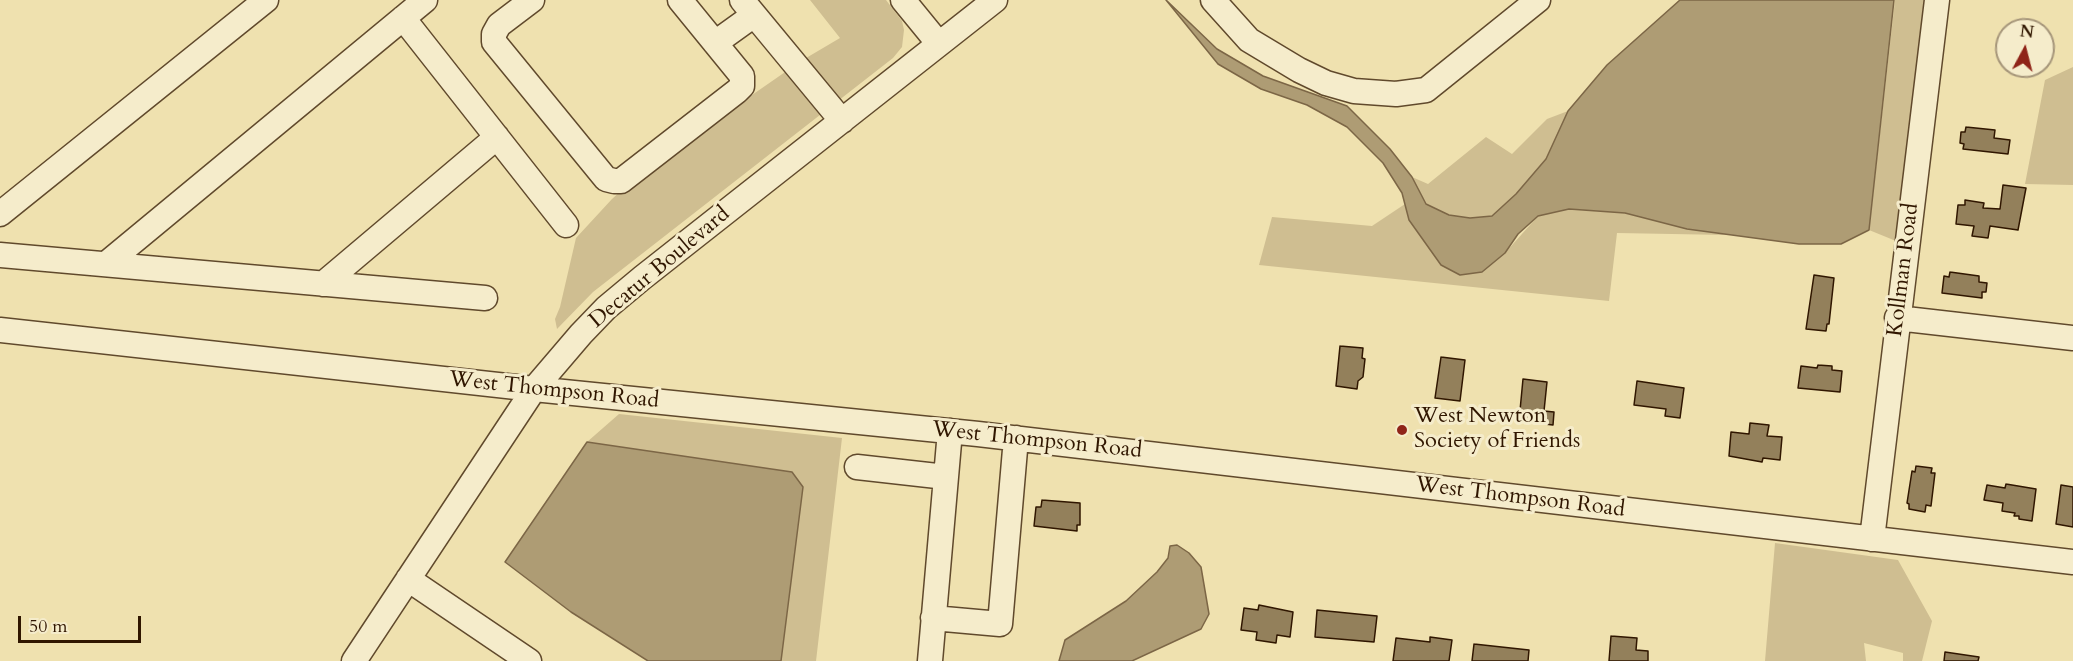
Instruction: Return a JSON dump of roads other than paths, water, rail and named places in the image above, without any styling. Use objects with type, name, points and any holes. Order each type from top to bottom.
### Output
[{"type":"street","points":[[0,214],[266,0]]},
{"type":"street","points":[[106,264],[425,0]]},
{"type":"street","points":[[532,0],[500,25],[494,34],[494,42],[606,179],[614,181],[621,181],[742,86],[742,76],[680,0]]},
{"type":"street","name":"Decatur Boulevard","points":[[354,661],[534,389],[568,348],[606,308],[995,0]]},
{"type":"street","points":[[1213,0],[1249,40],[1299,70],[1326,83],[1354,90],[1396,94],[1426,90],[1538,0]]},
{"type":"street","name":"Kollman Road","points":[[1872,539],[1937,0]]},
{"type":"street","points":[[906,2],[939,44]]},
{"type":"street","points":[[715,44],[748,7],[842,121]]},
{"type":"street","points":[[403,18],[566,225]]},
{"type":"street","points":[[323,284],[497,137]]},
{"type":"street","points":[[0,255],[485,298]]},
{"type":"street","points":[[1897,318],[2073,338]]},
{"type":"street","name":"West Thompson Road","points":[[0,330],[534,389],[1016,438],[2073,562]]},
{"type":"street","points":[[930,661],[950,431]]},
{"type":"street","points":[[933,618],[1000,624],[1016,438]]},
{"type":"street","points":[[857,466],[946,477]]},
{"type":"street","points":[[408,579],[529,661]]},
{"type":"place","name":"West Newton Society of Friends","points":[[1402,430]]}]
